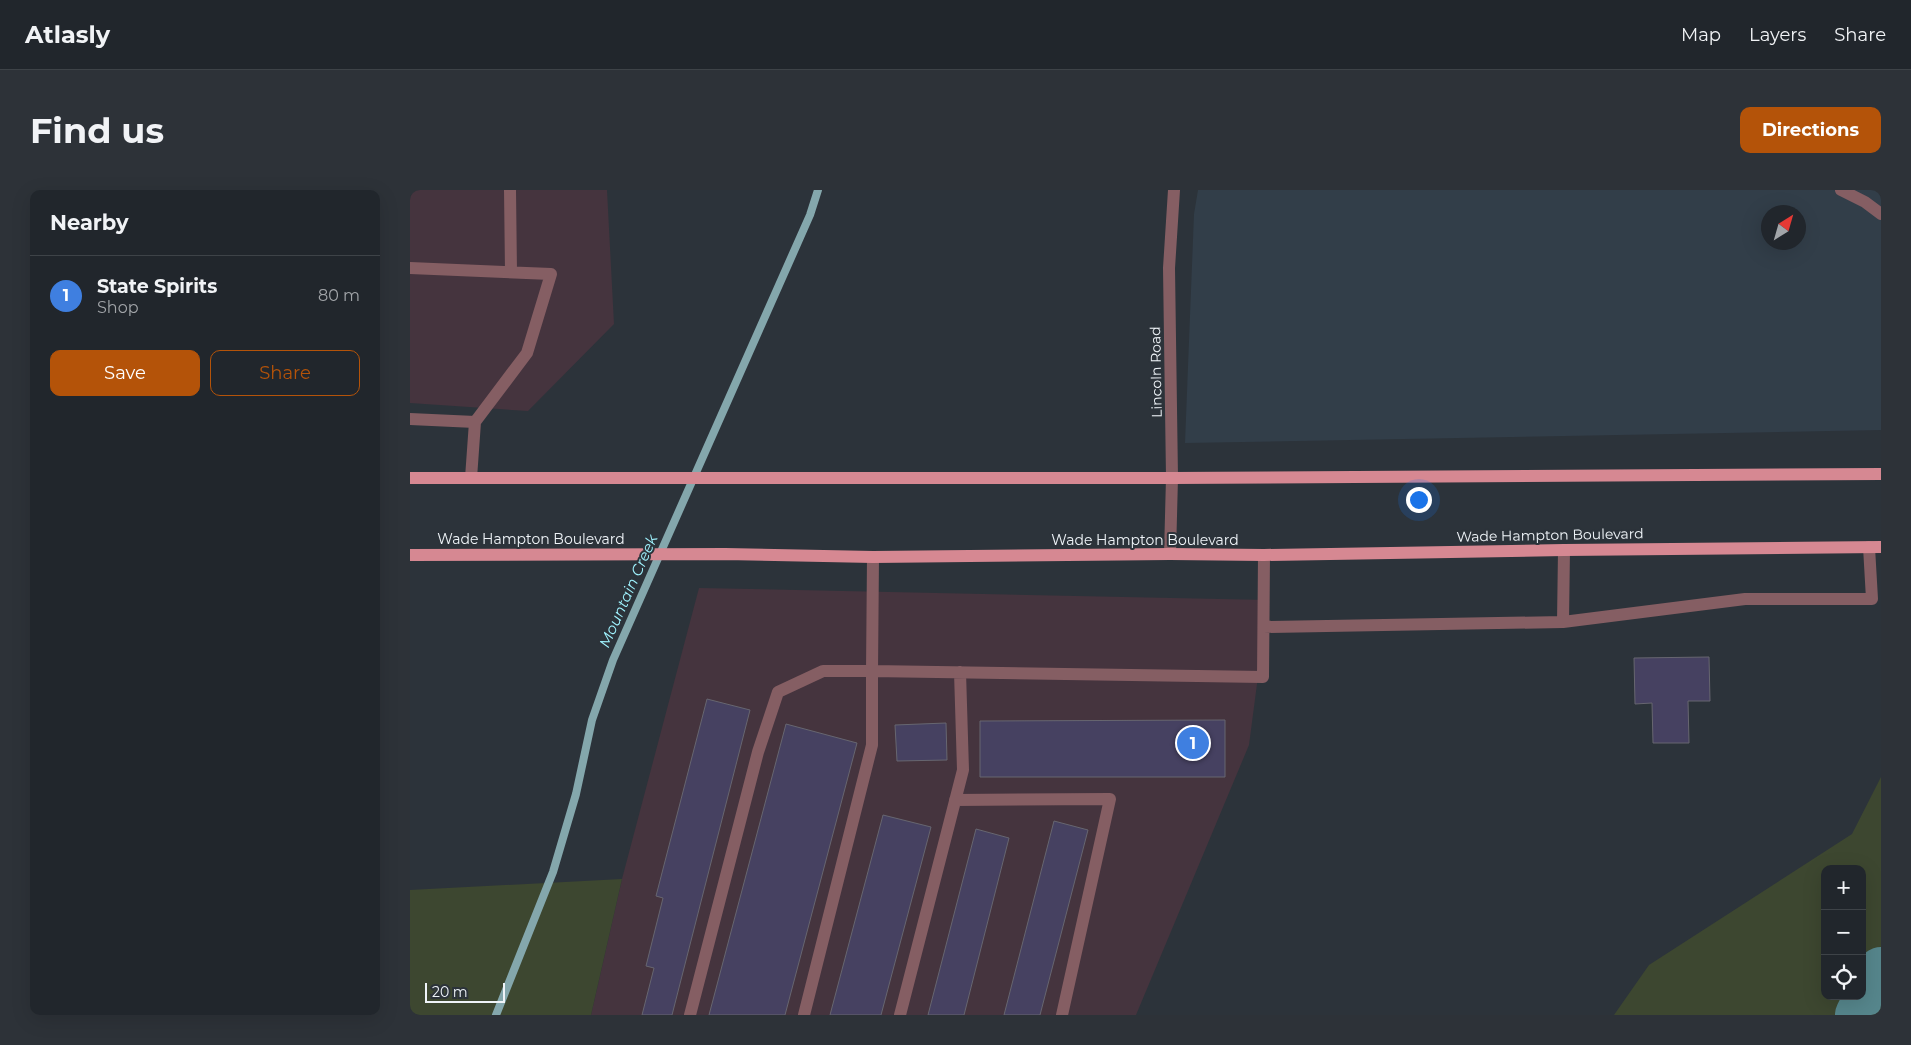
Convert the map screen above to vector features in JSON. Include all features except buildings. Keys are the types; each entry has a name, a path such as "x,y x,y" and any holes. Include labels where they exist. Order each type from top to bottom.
{"main road":[{"path":"410,478 759,476 1172,478 1881,474"},
{"name":"Wade Hampton Boulevard","path":"410,555 725,554 873,557 1264,555 1875,547"}],"street":[{"path":"510,190 511,272"},
{"name":"Lincoln Road","path":"1170,554 1172,478 1169,268 1174,190"},
{"path":"1840,190 1865,202 1881,214"},
{"path":"410,268 551,274 526,353 475,422 471,478"},
{"path":"410,419 475,422"},
{"path":"1264,627 1563,622 1745,599 1872,599 1875,547"},
{"path":"1563,622 1564,550"},
{"path":"690,1015 758,752 778,692 823,671 1263,677 1264,555"},
{"path":"804,1015 872,745 873,557"},
{"path":"900,1015 963,770 960,672"},
{"path":"954,800 1110,799 1062,1015"}],"shaded area":[{"path":"410,190 607,190 614,324 528,411 410,403"},
{"path":"1198,190 1881,190 1881,430 1185,443 1194,214"},
{"path":"699,588 1268,600 1249,745 1136,1015 591,1015 622,879"}],"green space":[{"path":"1881,777 1881,1015 1614,1015 1649,965 1852,834"},
{"path":"622,879 591,1015 410,1015 410,890"}],"waterway":[{"name":"Mountain Creek","path":"496,1015 553,872 576,794 592,720 613,660 810,215 818,190"},
{"path":"1859,1015 1881,971"}],"place":[{"name":"State Spirits","path":"1193,743"}]}
